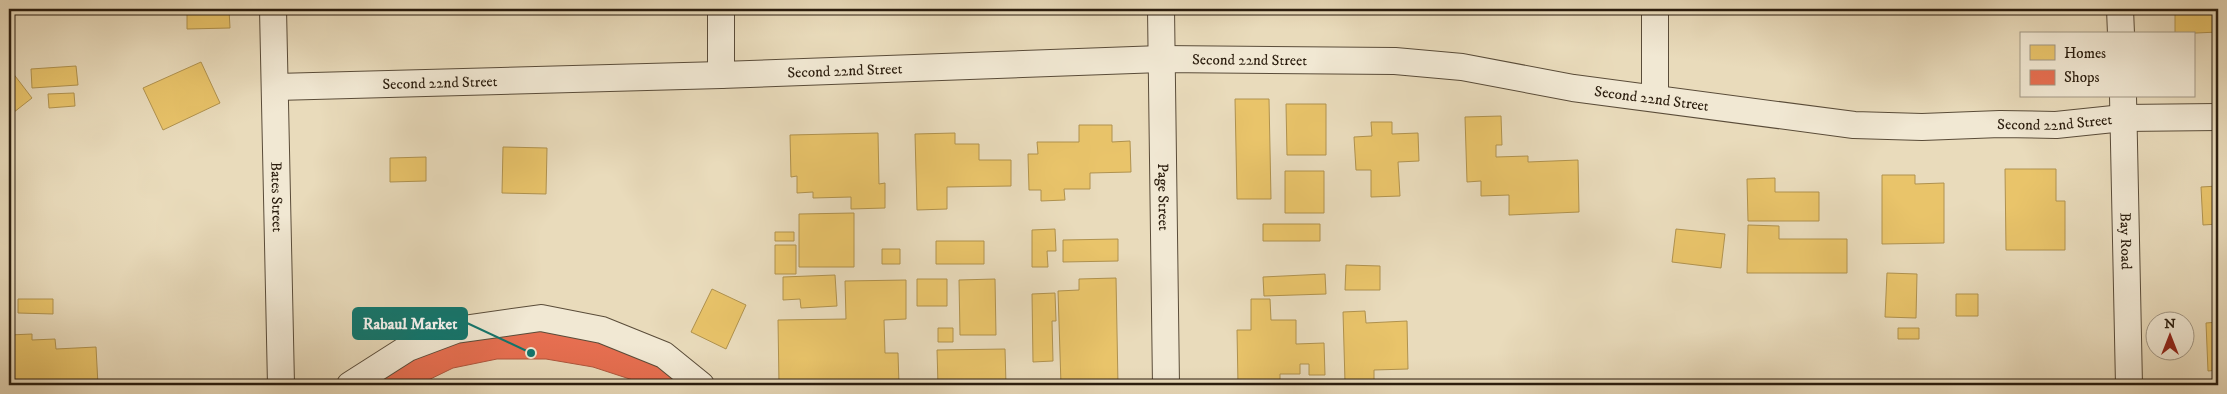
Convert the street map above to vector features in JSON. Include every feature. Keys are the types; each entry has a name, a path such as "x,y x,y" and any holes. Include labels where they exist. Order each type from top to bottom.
{"street":[{"name":"Bates Street","path":"273,9 281,385"},
{"path":"721,9 721,75"},
{"name":"Page Street","path":"1161,9 1166,385"},
{"path":"1655,9 1656,98"},
{"path":"2120,9 2120,32"},
{"name":"Second 22nd Street","path":"276,87 721,75 1161,60 1426,62 1573,88 1854,125 1885,127 2056,124 2123,107 2218,117"},
{"name":"Bay Road","path":"2123,107 2129,385"},
{"path":"350,385 408,348 456,330 541,318 602,330 664,355 700,385"}],"building: Homes":[{"path":"187,9 229,9 230,28 187,29"},
{"path":"1864,9 1885,9 1885,14 1864,13"},
{"path":"2175,9 2218,9 2218,32 2175,32"},
{"path":"201,62 220,103 163,130 143,88"},
{"path":"76,66 78,85 32,88 31,69"},
{"path":"9,68 32,98 9,116"},
{"path":"74,93 75,106 49,108 48,94"},
{"path":"1235,99 1269,99 1271,199 1237,199"},
{"path":"1286,104 1326,104 1326,155 1287,155"},
{"path":"1501,116 1502,145 1496,145 1496,157 1528,156 1528,162 1578,160 1579,212 1509,215 1509,195 1481,196 1481,181 1467,182 1465,117"},
{"path":"1371,122 1392,122 1392,134 1418,133 1419,161 1398,162 1400,196 1371,197 1371,170 1356,170 1354,137 1372,136"},
{"path":"1079,125 1112,125 1112,142 1130,141 1131,172 1090,173 1090,189 1064,189 1065,200 1041,201 1041,190 1029,190 1028,154 1038,154 1037,142 1079,142"},
{"path":"878,133 879,184 885,183 885,208 851,209 851,197 813,198 813,192 797,193 797,176 791,177 790,135"},
{"path":"955,133 955,144 979,144 979,160 1011,160 1011,186 947,187 947,209 917,210 915,134"},
{"path":"503,147 547,148 546,194 502,193"},
{"path":"426,157 426,181 390,182 390,158"},
{"path":"2005,169 2056,169 2056,201 2065,201 2065,250 2006,250"},
{"path":"1285,171 1324,171 1324,213 1285,213"},
{"path":"1882,175 1915,175 1915,184 1944,183 1944,243 1882,244"},
{"path":"1775,178 1775,192 1819,192 1819,221 1748,221 1747,179"},
{"path":"2218,186 2218,224 2203,225 2201,187"},
{"path":"854,213 854,267 799,267 799,214"},
{"path":"1263,224 1320,224 1320,241 1263,241"},
{"path":"1748,225 1779,226 1779,239 1847,239 1847,273 1747,273"},
{"path":"1055,229 1056,251 1047,251 1048,267 1032,267 1032,230"},
{"path":"1676,229 1725,234 1721,268 1672,262"},
{"path":"775,232 794,232 794,241 775,241"},
{"path":"1118,239 1118,261 1063,262 1063,240"},
{"path":"936,241 984,241 984,264 936,264"},
{"path":"775,245 796,245 796,274 775,274"},
{"path":"882,249 900,249 900,264 882,264"},
{"path":"1346,265 1380,266 1380,290 1345,290"},
{"path":"1887,273 1917,274 1916,318 1885,317"},
{"path":"1325,274 1326,294 1264,296 1263,277"},
{"path":"835,275 837,306 801,308 800,299 783,300 783,277"},
{"path":"1116,278 1118,385 1061,385 1058,291 1079,290 1079,279"},
{"path":"917,279 947,279 947,306 917,306"},
{"path":"995,279 996,335 960,335 959,280"},
{"path":"906,280 906,319 884,320 885,353 898,353 899,385 779,385 778,320 846,319 845,281"},
{"path":"712,289 746,305 726,349 691,332"},
{"path":"1055,293 1056,321 1052,321 1053,361 1033,362 1032,294"},
{"path":"1956,294 1978,294 1978,316 1956,316"},
{"path":"18,299 53,299 53,314 18,313"},
{"path":"1251,299 1270,299 1271,320 1296,320 1296,344 1324,343 1325,375 1309,375 1309,364 1300,364 1300,374 1280,374 1280,384 1238,384 1237,330 1251,330"},
{"path":"1365,311 1366,323 1407,321 1408,369 1374,370 1374,381 1345,382 1343,312"},
{"path":"2218,322 2218,370 2208,371 2206,323"},
{"path":"938,328 953,328 953,342 938,342"},
{"path":"1898,328 1919,328 1919,339 1898,339"},
{"path":"32,334 32,340 55,339 56,349 96,347 98,385 9,385 9,335"},
{"path":"1005,349 1006,385 938,385 937,350"}],"building: Shops":[{"path":"550,331 605,341 655,364 687,385 644,385 593,367 546,359 497,359 453,368 418,385 373,385 396,368 443,347 497,332"}],"place":[{"name":"Rabaul Market","path":"531,353"}]}
